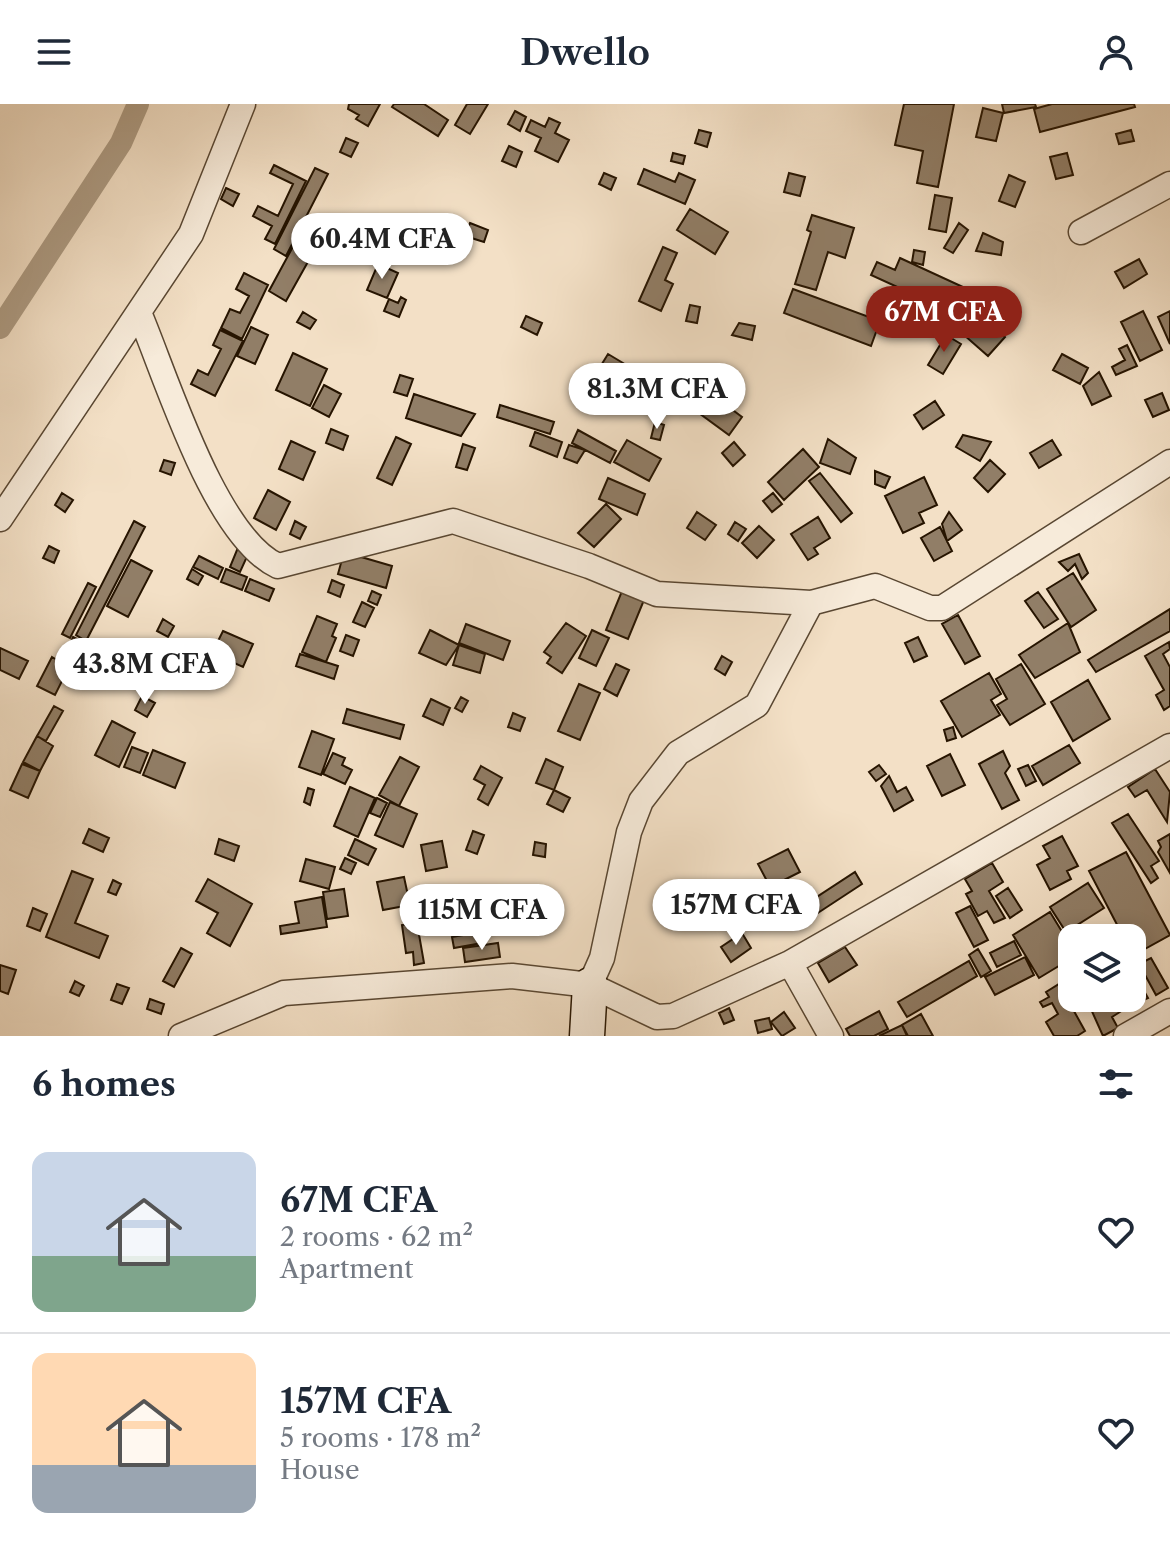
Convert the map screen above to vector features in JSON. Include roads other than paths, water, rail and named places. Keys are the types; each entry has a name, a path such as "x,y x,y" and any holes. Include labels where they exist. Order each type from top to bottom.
{"main road":[{"path":"587,1036 590,985"}],"street":[{"path":"0,519 140,315 191,234 243,104"},
{"path":"1081,232 1170,184"},
{"path":"140,315 213,490 244,541 262,559 278,566 453,521 589,566 657,594 811,603 875,586 930,608 942,608 1170,462"},
{"path":"590,985 602,958 629,832 641,801 678,753 757,705 811,603"},
{"path":"181,1036 284,993 512,976 590,985 657,1017 673,1016 790,963 1170,746"},
{"path":"790,963 831,1036"},
{"path":"1126,1036 1170,1011"}],"waterway":[{"path":"0,328 121,143 138,104"}]}
